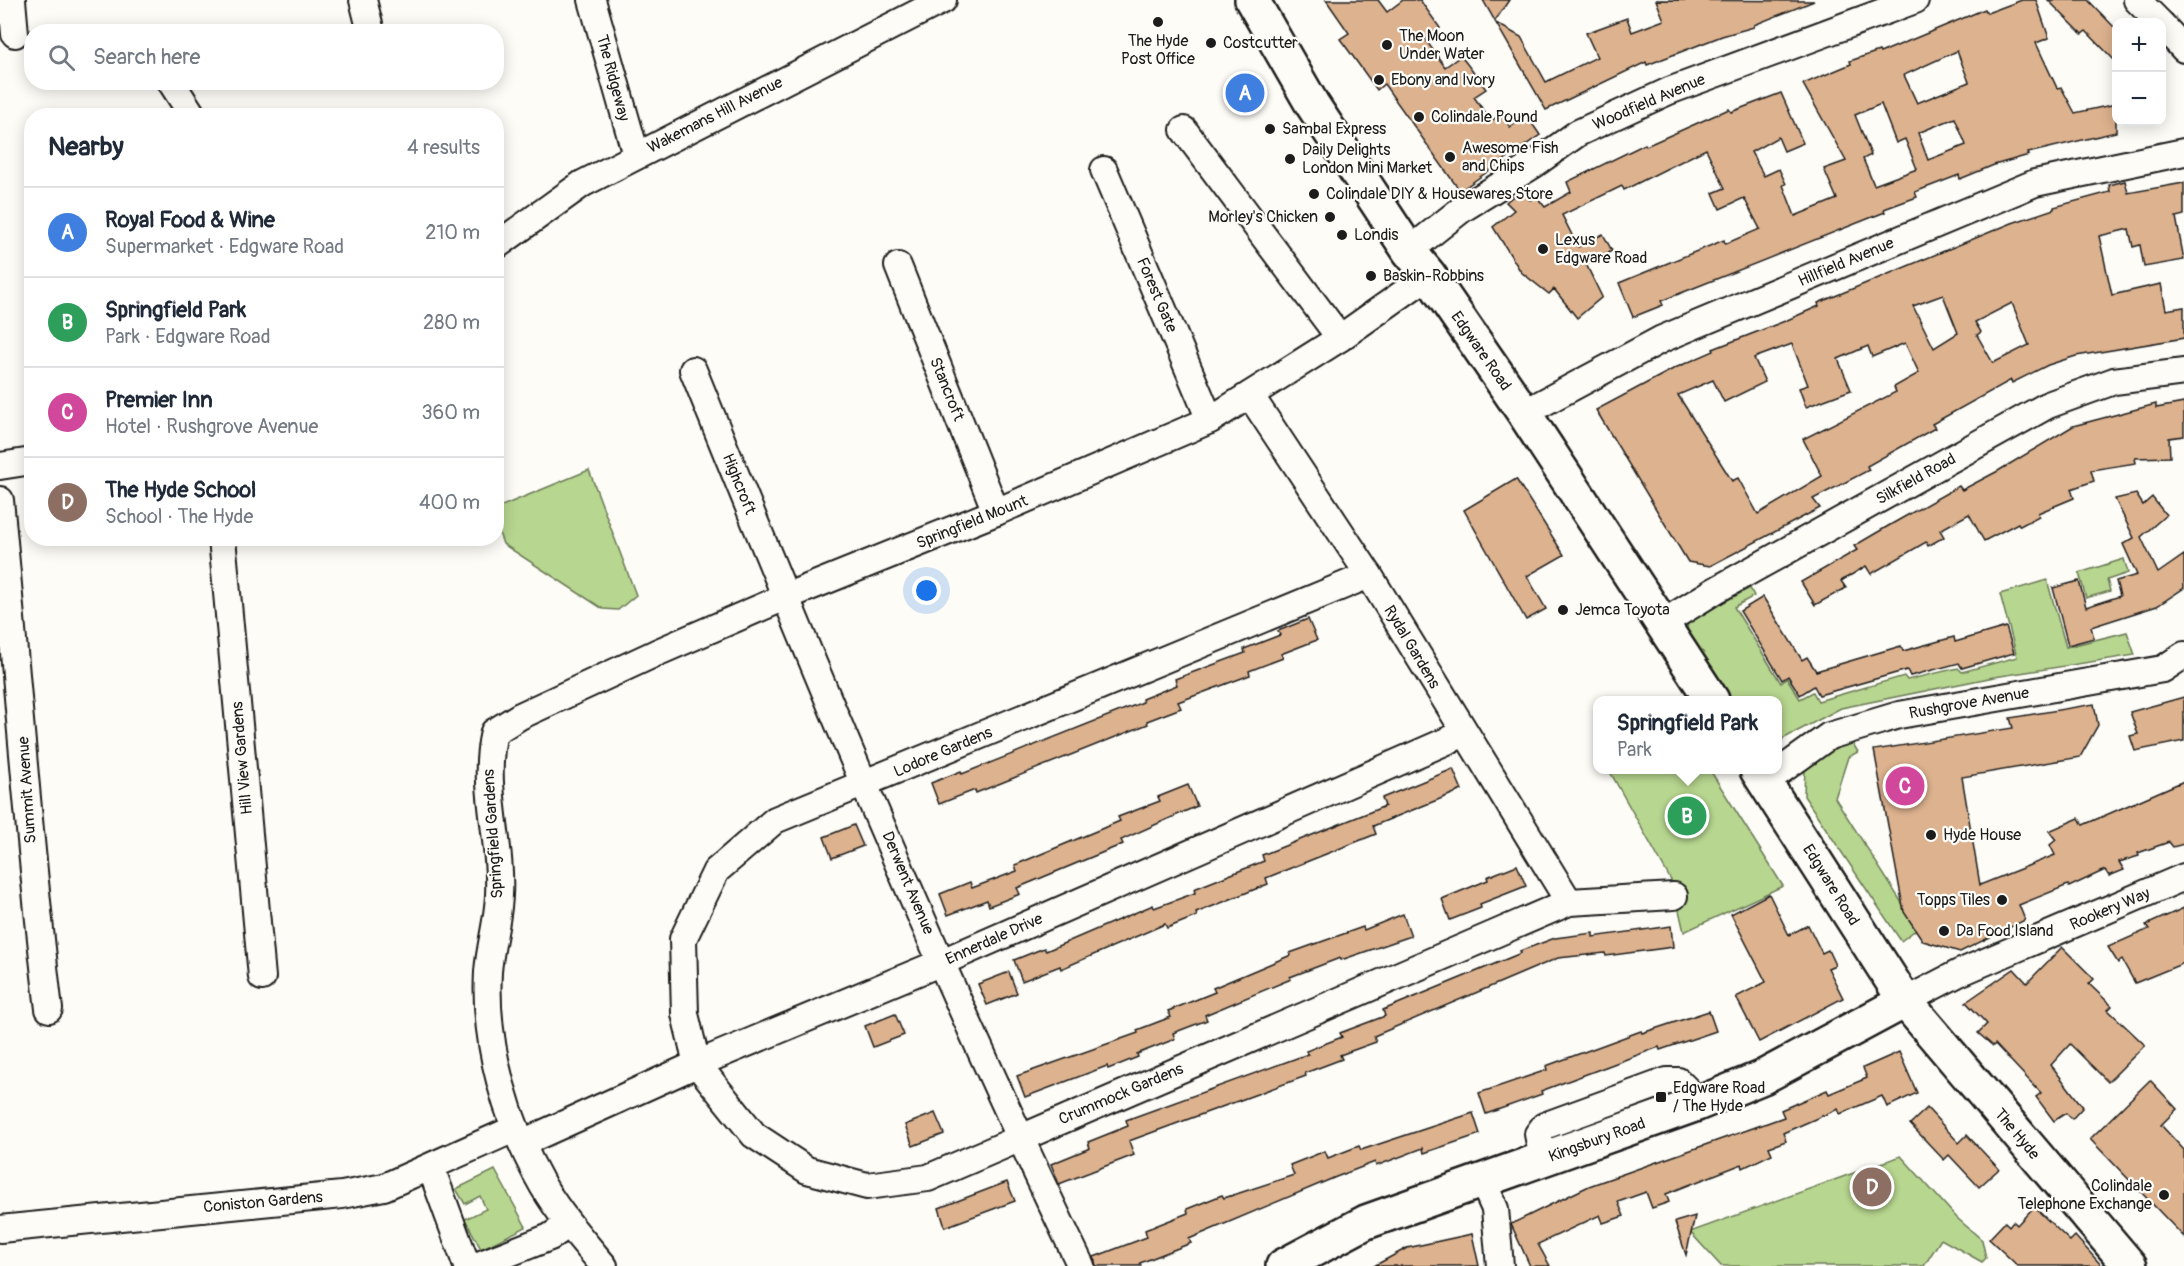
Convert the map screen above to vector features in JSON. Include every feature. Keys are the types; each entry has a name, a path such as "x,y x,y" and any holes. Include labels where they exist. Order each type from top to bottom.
{"main road":[{"name":"Edgware Road","path":"1252,0 1312,104 1524,414 1709,696"},
{"name":"Edgware Road","path":"1761,776 1905,1001"},
{"name":"Kingsbury Road","path":"1283,1266 1366,1222 1697,1104 1763,1077 1905,1001"},
{"name":"The Hyde","path":"1905,1001 2130,1266"}],"street":[{"path":"12,0 15,34"},
{"path":"363,0 369,24"},
{"name":"The Ridgeway","path":"592,0 636,155"},
{"name":"Wakemans Hill Avenue","path":"504,240 582,184 943,0"},
{"name":"Woodfield Avenue","path":"1419,263 1462,209 1533,165 1578,133 1669,91 1915,0"},
{"path":"2138,0 2154,18"},
{"path":"2166,30 2184,49"},
{"path":"176,90 188,108"},
{"path":"1184,130 1340,338"},
{"name":"Hillfield Avenue","path":"1524,414 1662,339 2035,183 2184,152"},
{"name":"Forest Gate","path":"1104,170 1210,420"},
{"name":"Springfield Mount","path":"495,732 529,712 785,597 996,512 1210,420 1340,338 1419,263"},
{"name":"Stancroft","path":"898,266 996,512"},
{"name":"Highcroft","path":"693,370 785,597"},
{"name":"Silkfield Road","path":"1661,624 1716,590 2048,405 2114,381 2184,372"},
{"name":"Rydal Gardens","path":"1250,395 1369,575 1569,902"},
{"path":"0,466 24,462"},
{"name":"Summit Avenue","path":"0,500 22,730 33,881 49,1009"},
{"name":"Hill View Gardens","path":"223,546 262,977"},
{"name":"Lodore Gardens","path":"697,1064 685,1014 683,939 716,871 775,820 1369,575"},
{"name":"Derwent Avenue","path":"785,597 1018,1138 1081,1266"},
{"name":"Rushgrove Avenue","path":"1782,764 1829,736 1899,715 2163,669 2184,655"},
{"name":"Springfield Gardens","path":"495,732 488,757 500,895 488,973 490,1007 500,1080 518,1136 544,1187 569,1224 604,1266"},
{"name":"Ennerdale Drive","path":"518,1136 942,962 1465,733"},
{"name":"Rookery Way","path":"1905,1001 1959,973 2184,877"},
{"name":"Crummock Gardens","path":"697,1064 754,1135 807,1170 867,1186 928,1178 1569,902 1674,896"},
{"name":"Coniston Gardens","path":"0,1229 342,1195 384,1187 518,1136"},
{"path":"431,1168 466,1266"},
{"path":"1482,1180 1496,1209 1500,1266"},
{"path":"476,1266 549,1237 569,1224"}],"green space":[{"path":"589,470 636,595 618,610 603,609 504,545 504,505"},
{"path":"2124,559 2128,573 2107,580 2110,591 2086,598 2079,573"},
{"path":"2047,580 2066,647 2127,632 2135,655 1994,677 1841,708 1782,739 1782,696 1728,696 1687,631 1688,621 1750,588 1754,596 1734,607 1781,683 1787,678 1800,699 1813,692 1818,701 1904,676 1907,680 1958,668 1962,672 2017,657 2000,594"},
{"path":"1852,742 1858,752 1848,757 1835,798 1918,928 1901,941 1804,796 1805,767 1824,754"},
{"path":"1611,774 1713,774 1783,886 1684,932 1673,884"},
{"path":"1901,1156 1957,1218 1982,1240 1986,1258 1982,1262 1941,1239 1924,1266 1721,1266 1690,1232"},
{"path":"495,1170 526,1227 481,1249 465,1219 486,1209 480,1196 465,1204 456,1189"}],"building":[{"path":"1326,0 1378,0 1387,12 1403,0 1420,0 1440,28 1425,39 1445,67 1461,56 1486,89 1474,97 1491,121 1501,114 1510,127 1527,116 1540,135 1460,191 1384,84 1377,90 1340,39 1349,33"},
{"path":"1483,0 1509,0 1495,21"},
{"path":"1656,0 1814,1 1754,25 1754,27 1722,36 1647,65 1646,62 1546,110 1496,23 1521,37 1546,82 1597,57 1586,33 1627,18 1632,32 1664,20"},
{"path":"2022,0 2036,0 2049,38 2036,43 2057,88 2061,87 2075,113 2112,105 2112,126 2116,126 2116,132 2028,153 2029,155 1994,165 1960,179 1959,175 1915,192 1917,197 1884,209 1885,212 1661,301 1663,305 1633,317 1619,283 1724,240 1725,244 1760,229 1744,198 1720,209 1713,193 1725,188 1706,149 1624,190 1622,186 1562,215 1578,247 1603,234 1612,251 1586,264 1602,297 1577,318 1554,289 1549,294 1521,272 1493,227 1514,210 1506,202 1521,190 1530,200 1536,196 1545,207 1571,192 1567,182 1645,144 1646,146 1729,109 1731,112 1781,93 1803,143 1784,151 1778,137 1751,152 1764,176 1779,169 1795,216 1837,199 1824,169 1846,161 1803,84 1851,64 1850,61 1879,51 1880,53 1985,9 1987,13","holes":["1957,51 1969,82 1917,103 1904,75","1881,104 1896,143 1905,139 1917,169 1874,185 1863,159 1871,155 1855,115","1955,118 1966,145 1928,160 1918,133"]},
{"path":"2048,0 2088,0 2112,25 2112,58 2086,31 2082,34"},
{"path":"2125,181 2128,193 2184,183 2184,215 2176,217 2184,260 2144,267 2140,245 2133,247 2129,229 2099,236 2112,295 2161,284 2166,310 2184,307 2184,338 2076,356 2048,365 2012,383 2011,380 1932,424 1935,428 1867,466 1869,470 1813,499 1820,508 1710,566 1688,562 1596,410 1675,368 1714,351 1713,349 1785,321 1819,306 1818,303 2012,223 2054,209 2054,207 2110,192 2109,185","holes":["1943,295 1958,333 1934,348 1913,306","2012,303 2029,345 1993,363 1977,335 1981,332 1975,322","1905,343 1919,373 1894,387 1896,392 1803,439 1822,476 1758,514 1738,478 1732,481 1678,395 1713,380 1724,402 1765,382 1754,358 1792,344 1808,385 1799,388 1806,407 1851,390 1838,359 1868,346 1872,357"]},
{"path":"2184,403 2184,436 2169,438 2170,457 2135,458 2136,463 2091,470 2094,481 2071,489 2074,498 2038,513 2039,516 2020,526 2018,523 1984,541 1969,514 1940,530 1944,537 1928,546 1926,542 1871,574 1866,566 1841,581 1846,588 1815,605 1801,582 1857,550 1854,546 1890,525 1959,486 1962,490 1998,471 2073,426 2156,404 2156,408"},
{"path":"1516,479 1564,555 1527,576 1546,609 1526,620 1464,510"},
{"path":"2136,494 2143,505 2152,497 2166,515 2141,537 2158,573 2184,555 2184,588 2157,606 2091,627 2094,638 2068,645 2053,588 2079,581 2086,607 2120,596 2116,581 2137,575 2123,544 2134,538 2115,499"},
{"path":"1763,597 1802,660 1807,657 1816,671 1901,646 1903,651 1954,637 1955,642 2006,627 2014,653 1962,668 1959,663 1910,676 1907,670 1819,695 1814,686 1800,695 1788,676 1782,680 1740,611"},
{"path":"1308,619 1317,640 1281,654 1283,658 1249,671 1250,675 1178,702 1181,708 1147,721 1148,724 976,793 975,790 939,804 931,783 961,771 962,774 1143,702 1142,699 1177,685 1175,679 1245,653 1244,649 1280,635 1278,631"},
{"path":"2184,697 2184,741 2135,751 2130,736 2138,734 2130,712"},
{"path":"2094,704 2098,725 2080,757 1962,777 1980,885 2055,855 2050,845 2056,840 2049,831 2079,818 2083,825 2184,781 2184,844 2173,847 2169,842 2138,853 2139,856 2119,862 2124,870 2109,876 2105,870 2069,887 2068,885 2019,905 2025,920 1960,952 1923,941 1904,912 1874,750 2013,728 2010,718"},
{"path":"1453,769 1462,790 1373,826 1376,834 1266,878 1268,884 1196,913 1197,916 1167,928 1165,924 1061,969 1060,966 1022,981 1014,960 1044,948 1046,951 1153,905 1154,908 1195,893 1194,889 1264,861 1262,855 1385,806 1382,798"},
{"path":"1188,785 1197,806 1121,840 1123,844 1017,888 1020,894 989,906 987,900 948,915 940,894 970,882 972,888 1017,871 1015,865 1120,821 1118,817 1160,801 1158,797"},
{"path":"854,825 863,846 832,858 824,837"},
{"path":"1517,865 1526,886 1480,904 1481,908 1450,920 1442,899"},
{"path":"1769,894 1789,935 1808,925 1822,953 1828,950 1835,965 1828,968 1843,998 1759,1042 1736,997 1766,982 1731,914"},
{"path":"2184,908 2184,963 2135,983 2122,960 2118,963 2108,947 2149,929 2146,925"},
{"path":"1403,914 1411,936 1341,960 1340,958 1290,977 1291,979 1205,1015 1207,1020 1173,1033 1175,1039 1137,1054 1138,1057 1108,1069 1107,1066 1025,1097 1017,1076 1138,1033 1137,1030 1171,1017 1168,1011 1215,992 1213,988 1291,955 1290,953 1363,927 1364,930"},
{"path":"1671,926 1673,947 1606,956 1605,953 1558,958 1374,1036 1376,1042 1340,1055 1342,1059 1305,1073 1306,1076 1129,1141 1134,1155 1059,1184 1051,1164 1090,1148 1088,1142 1128,1126 1126,1120 1308,1054 1306,1051 1342,1037 1340,1033 1385,1016 1383,1010 1521,953 1520,951 1555,938 1593,933 1593,937"},
{"path":"2062,947 2094,979 2089,984 2112,1006 2108,1010 2145,1045 2108,1082 2070,1044 2051,1065 2083,1107 2072,1119 2066,1113 2054,1121 2036,1097 2041,1093 1995,1044 1993,1046 1978,1033 1987,1024 1966,1002 2014,969 2027,983"},
{"path":"1009,972 1017,993 987,1005 978,984"},
{"path":"1709,1011 1716,1031 1660,1050 1659,1047 1486,1114 1479,1093 1547,1070 1546,1066 1641,1031 1642,1033"},
{"path":"895,1014 904,1035 873,1047 865,1026"},
{"path":"1899,1052 1917,1093 1887,1107 1882,1096 1840,1114 1838,1109 1783,1133 1786,1141 1769,1147 1772,1154 1743,1168 1742,1164 1666,1194 1669,1202 1652,1208 1646,1192 1618,1202 1624,1216 1603,1223 1600,1215 1538,1244 1550,1266 1530,1266 1511,1224 1589,1186 1784,1117 1781,1110 1827,1090 1829,1094 1867,1078 1863,1068"},
{"name":"Colindale Telephone Exchange","path":"2150,1080 2177,1109 2161,1125 2184,1150 2184,1237 2090,1139"},
{"path":"1927,1108 1959,1143 1967,1135 1999,1169 1979,1187 1949,1155 1944,1160 1910,1124"},
{"path":"935,1113 944,1134 913,1146 905,1125"},
{"path":"1473,1113 1480,1134 1424,1153 1423,1148 1376,1166 1375,1162 1336,1177 1189,1239 1191,1243 1140,1263 1141,1266 1096,1266 1094,1257 1147,1237 1145,1230 1188,1213 1187,1209 1222,1195 1224,1198 1294,1175 1290,1165 1325,1151 1328,1158 1359,1146 1361,1150"},
{"path":"1007,1182 1015,1201 945,1227 939,1208"},
{"path":"2034,1207 2070,1241 2075,1236 2102,1266 2018,1266 1989,1239 2005,1222 2009,1226 2013,1221 2017,1225"},
{"path":"1695,1216 1686,1255 1675,1222"},
{"path":"1472,1234 1479,1266 1374,1266 1407,1248"}],"place":[{"name":"The Hyde Post Office","path":"1158,22"},
{"name":"Costcutter","path":"1211,43"},
{"name":"The Moon Under Water","path":"1387,45"},
{"name":"Ebony and Ivory","path":"1379,80"},
{"name":"Royal Food & Wine","path":"1245,93"},
{"name":"Colindale Pound","path":"1419,117"},
{"name":"Sambal Express","path":"1270,129"},
{"name":"Awesome Fish and Chips","path":"1450,157"},
{"name":"Daily Delights London Mini Market","path":"1290,159"},
{"name":"Colindale DIY & Housewares Store","path":"1314,194"},
{"name":"Morley's Chicken","path":"1330,217"},
{"name":"Londis","path":"1342,235"},
{"name":"Lexus Edgware Road","path":"1543,249"},
{"name":"Baskin-Robbins","path":"1371,276"},
{"name":"Jemca Toyota","path":"1563,610"},
{"name":"Premier Inn","path":"1905,786"},
{"name":"Springfield Park","path":"1687,816"},
{"name":"Hyde House","path":"1931,835"},
{"name":"Topps Tiles","path":"2002,900"},
{"name":"Da Food Island","path":"1944,931"},
{"name":"Edgware Road / The Hyde","path":"1661,1097"},
{"name":"The Hyde School","path":"1872,1187"},
{"name":"Colindale Telephone Exchange","path":"2164,1195"}]}
